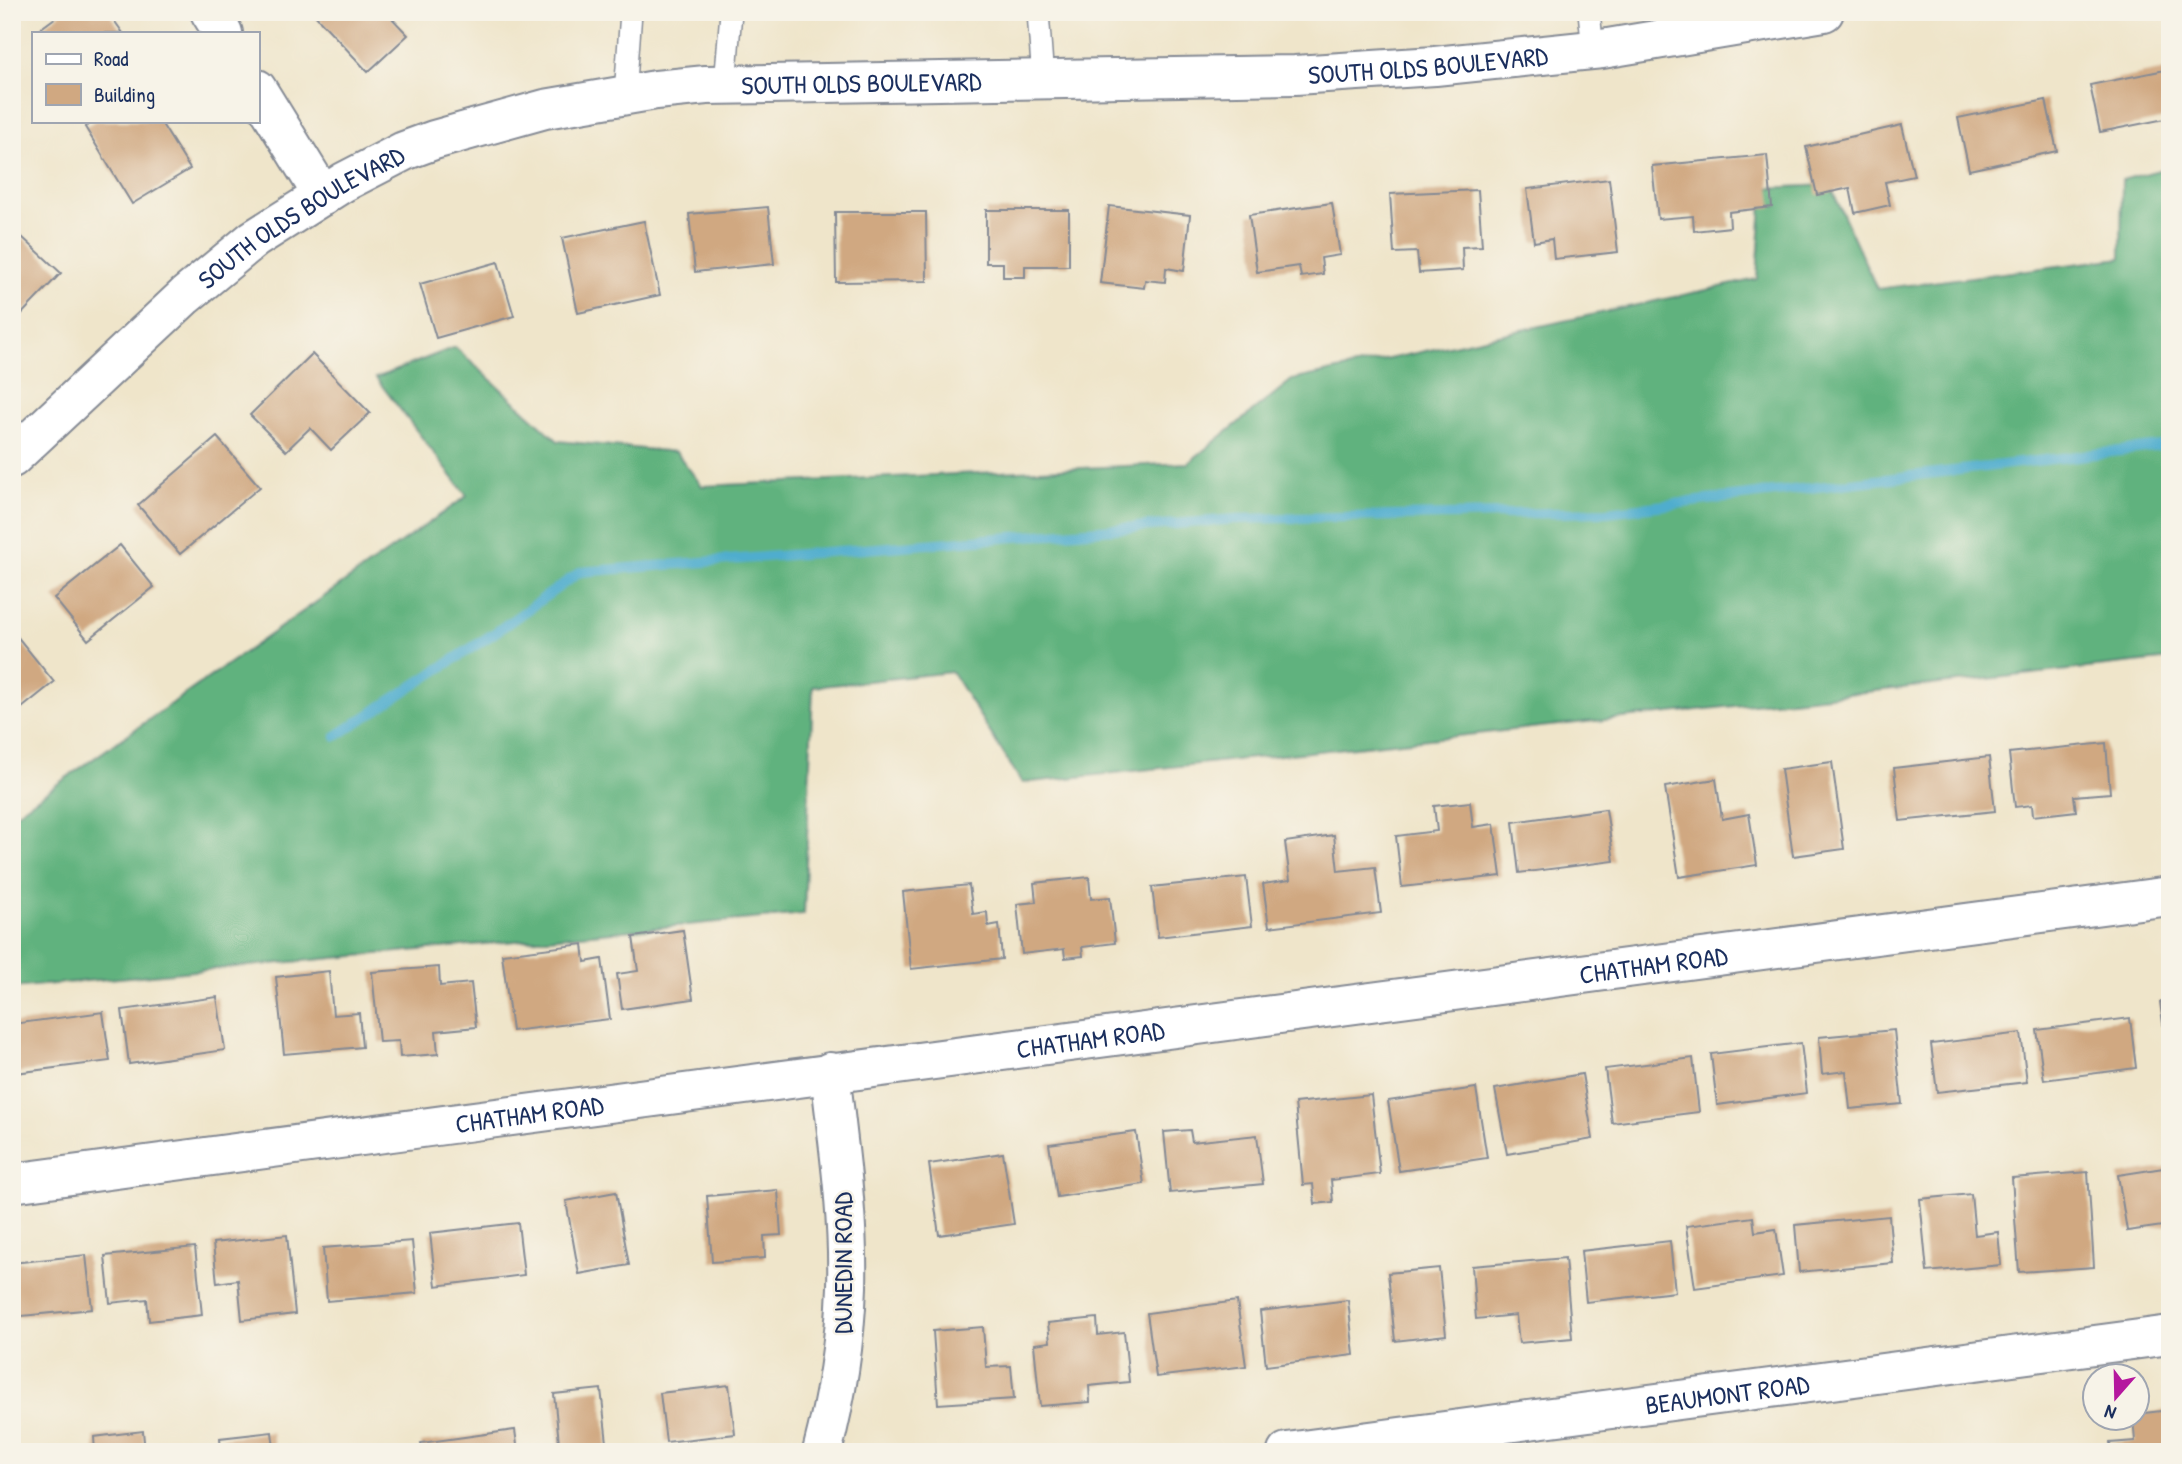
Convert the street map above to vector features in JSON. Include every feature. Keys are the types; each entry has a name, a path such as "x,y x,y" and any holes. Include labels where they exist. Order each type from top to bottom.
{"street":[{"path":"210,12 222,32"},
{"name":"SOUTH OLDS BOULEVARD","path":"12,458 185,296 254,239 323,196 404,151 545,109 656,90 725,85 1295,75 1435,66 1593,50 1824,12"},
{"path":"259,92 323,196"},
{"name":"CHATHAM ROAD","path":"12,1183 830,1072 1072,1043 2170,896"},
{"name":"DUNEDIN ROAD","path":"822,1452 844,1334 847,1285 845,1209 830,1072"},
{"name":"BEAUMONT ROAD","path":"1287,1452 2170,1335"}],"lane":[{"path":"625,95 631,12"},
{"path":"725,85 731,12"},
{"path":"1038,12 1043,80"},
{"path":"1589,12 1593,50"}],"green space":[{"path":"2170,167 2170,659 1022,783 952,672 813,687 804,914 12,988 12,816 467,496 376,378 455,347 558,441 676,452 702,486 1188,463 1292,380 1757,279 1763,188 1830,185 1877,289 2121,258 2122,180"}],"building":[{"path":"63,12 108,12 122,32 42,32 40,29"},
{"path":"312,12 386,12 408,35 368,72"},
{"path":"2170,69 2170,118 2100,132 2090,85"},
{"path":"2046,100 2057,151 1969,170 1958,118"},
{"path":"93,122 161,122 190,169 132,204 85,127"},
{"path":"1902,125 1914,176 1885,182 1890,205 1855,213 1850,188 1817,195 1806,147"},
{"path":"1767,155 1772,207 1729,212 1730,227 1694,231 1693,216 1658,219 1652,166"},
{"path":"1609,179 1618,252 1554,259 1552,239 1534,242 1527,189"},
{"path":"1478,190 1482,246 1462,247 1463,270 1419,273 1417,252 1394,253 1390,194"},
{"path":"1332,203 1340,255 1321,258 1323,274 1301,277 1299,266 1257,272 1249,215"},
{"path":"1109,206 1190,215 1184,271 1166,268 1165,282 1145,280 1144,288 1100,283"},
{"path":"768,207 774,264 695,272 689,214"},
{"path":"986,210 1069,210 1069,266 1025,266 1025,277 1003,277 1003,263 986,263"},
{"path":"835,212 926,212 927,281 836,282"},
{"path":"644,221 660,295 578,313 562,238"},
{"path":"22,237 61,273 12,324 12,247"},
{"path":"498,262 514,316 436,338 420,284"},
{"path":"312,354 370,413 331,450 310,428 286,451 250,415"},
{"path":"217,437 260,487 180,554 138,505"},
{"path":"120,545 154,587 88,640 54,598"},
{"path":"16,635 54,682 12,716 12,637"},
{"path":"2106,743 2110,793 2074,796 2076,811 2033,816 2032,805 2015,807 2009,753"},
{"path":"1989,757 1995,811 1900,821 1894,768"},
{"path":"1832,762 1844,849 1793,856 1781,769"},
{"path":"1716,779 1722,819 1749,814 1757,865 1679,877 1665,787"},
{"path":"1470,802 1473,827 1494,824 1501,876 1402,887 1396,836 1437,831 1434,806"},
{"path":"1606,809 1614,861 1519,873 1513,822"},
{"path":"1334,835 1338,871 1375,867 1381,913 1269,927 1263,884 1290,880 1285,842"},
{"path":"1089,877 1091,899 1110,897 1115,943 1082,947 1083,956 1065,958 1064,949 1022,954 1017,904 1036,902 1034,883"},
{"path":"1246,877 1252,926 1158,937 1152,887"},
{"path":"969,885 973,914 987,912 988,926 999,924 1002,959 911,969 903,892"},
{"path":"683,930 693,999 622,1009 617,974 638,971 633,937"},
{"path":"583,944 585,962 602,959 610,1019 512,1031 502,954"},
{"path":"439,967 440,986 471,983 476,1027 436,1031 438,1054 400,1057 399,1041 379,1042 372,972"},
{"path":"329,971 333,1015 359,1013 362,1047 284,1054 276,977"},
{"path":"217,997 225,1050 129,1064 122,1010"},
{"path":"2170,1001 2170,1059 2168,1060 2160,1002"},
{"path":"103,1012 110,1061 15,1073 12,1024"},
{"path":"2130,1018 2136,1068 2044,1080 2037,1030"},
{"path":"1894,1030 1902,1104 1850,1109 1846,1071 1822,1074 1819,1037"},
{"path":"2021,1033 2027,1082 1937,1092 1931,1044"},
{"path":"1801,1043 1807,1093 1717,1105 1711,1054"},
{"path":"1693,1058 1699,1112 1612,1123 1605,1069"},
{"path":"1582,1074 1593,1139 1507,1154 1495,1089"},
{"path":"1476,1088 1487,1158 1399,1171 1388,1101"},
{"path":"1371,1095 1380,1174 1331,1180 1333,1202 1315,1204 1313,1184 1303,1185 1295,1103"},
{"path":"1190,1130 1192,1142 1257,1135 1263,1184 1170,1193 1164,1132"},
{"path":"1136,1132 1144,1184 1057,1197 1049,1144"},
{"path":"1003,1153 1014,1224 939,1235 929,1164"},
{"path":"2170,1167 2170,1225 2127,1231 2118,1175"},
{"path":"2088,1172 2094,1267 2019,1272 2012,1178"},
{"path":"778,1190 781,1235 764,1236 765,1258 712,1262 707,1196"},
{"path":"616,1192 629,1265 579,1274 566,1201"},
{"path":"1971,1194 1975,1235 1998,1232 2001,1265 1927,1272 1920,1199"},
{"path":"1889,1216 1893,1263 1799,1272 1795,1225"},
{"path":"1753,1217 1755,1232 1776,1229 1783,1276 1695,1288 1686,1226"},
{"path":"518,1223 524,1275 436,1286 430,1233"},
{"path":"287,1235 295,1314 242,1320 238,1280 217,1283 213,1243"},
{"path":"412,1241 417,1293 327,1301 323,1248"},
{"path":"1670,1241 1675,1292 1586,1302 1581,1251"},
{"path":"195,1247 202,1315 149,1321 147,1299 110,1303 105,1256"},
{"path":"86,1255 92,1309 12,1317 12,1263"},
{"path":"1565,1258 1572,1338 1519,1343 1516,1315 1476,1319 1472,1266"},
{"path":"1439,1268 1446,1335 1395,1341 1388,1273"},
{"path":"1348,1300 1354,1355 1266,1366 1260,1311"},
{"path":"1237,1301 1246,1366 1156,1377 1147,1313"},
{"path":"1097,1318 1098,1335 1124,1332 1129,1382 1089,1386 1090,1402 1040,1406 1034,1344 1050,1342 1048,1323"},
{"path":"983,1327 986,1367 1011,1366 1014,1399 938,1404 933,1331"},
{"path":"729,1385 735,1434 666,1442 660,1393"},
{"path":"601,1389 608,1452 560,1452 554,1394"},
{"path":"2170,1410 2170,1452 2111,1452 2110,1443 2135,1441 2134,1432 2150,1432 2150,1412"},
{"path":"515,1430 518,1452 423,1452 421,1443"},
{"path":"143,1431 145,1452 95,1452 94,1437"},
{"path":"272,1432 274,1448 296,1446 297,1452 221,1452 220,1438"}],"waterway":[{"path":"336,736 493,634 580,572 1237,519 1607,512 2170,445"}]}
